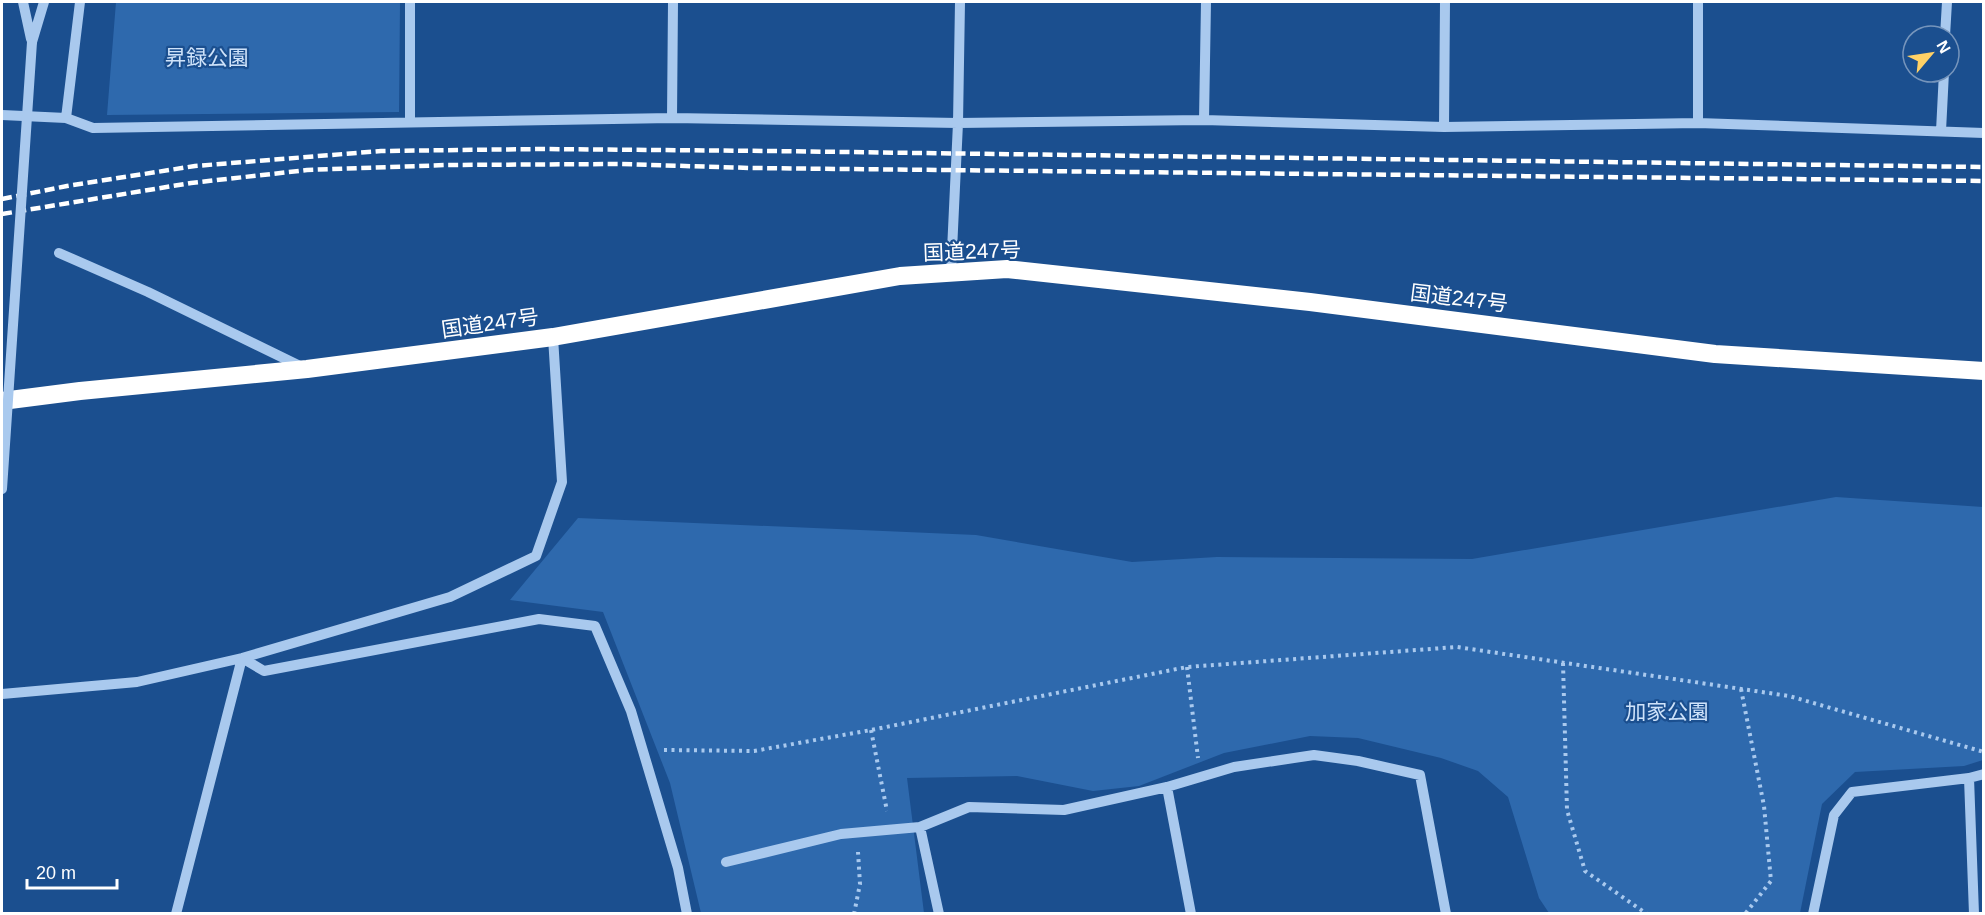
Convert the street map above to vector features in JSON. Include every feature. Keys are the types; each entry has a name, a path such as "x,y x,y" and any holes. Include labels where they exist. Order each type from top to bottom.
{"highway":[{"name":"国道247号","path":"2,401 80,391 308,369 553,337 900,276 1007,269 1310,302 1715,354 1983,371"}],"street":[{"path":"23,2 32,42"},
{"path":"2,489 32,42 44,2"},
{"path":"66,118 80,2"},
{"path":"410,2 410,121"},
{"path":"672,118 673,2"},
{"path":"951,272 958,123 960,2"},
{"path":"1204,120 1206,2"},
{"path":"1444,127 1445,2"},
{"path":"1698,2 1698,123"},
{"path":"1946,24 1947,2"},
{"path":"1941,131 1943,84"},
{"path":"2,115 66,118 93,128 672,118 958,123 1204,120 1444,127 1698,123 1983,134"},
{"path":"59,253 148,292 308,369"},
{"path":"2,694 137,682 242,658 450,597 536,556 562,482 553,337"},
{"path":"242,658 264,671 539,619 595,626 631,711 678,868 687,914"},
{"path":"176,914 242,658"},
{"path":"726,862 841,834 920,827 969,807 1064,810 1167,788 1233,767 1314,755 1358,761 1420,775 1446,914"},
{"path":"1813,914 1834,815 1852,792 1969,778 1983,774"},
{"path":"1969,778 1974,914"},
{"path":"1167,788 1191,914"},
{"path":"920,827 939,914"}],"path":[{"path":"642,750 754,752 1188,667 1457,647 1789,696 1983,752"},
{"path":"1563,663 1566,810 1585,871 1647,914"},
{"path":"1188,667 1201,777"},
{"path":"1741,689 1764,806 1771,881 1745,914"},
{"path":"872,730 890,830"},
{"path":"854,914 860,884 857,832"}],"green space":[{"name":"昇録公園","path":"116,2 400,2 399,112 107,115"},
{"name":"加家公園","path":"1836,497 1983,507 1983,760 1964,766 1855,772 1822,804 1800,913 1549,913 1539,898 1508,797 1478,771 1441,758 1358,738 1310,736 1224,753 1139,786 1093,791 1017,776 907,778 924,913 701,913 670,783 603,612 510,600 578,518 976,535 1132,562 1217,557 1472,559"}],"railway":[{"path":"2,199 67,186 195,166 381,151 541,149 769,151 1984,167"},
{"path":"2,214 191,183 307,170 447,165 620,164 751,168 1984,181"}]}
